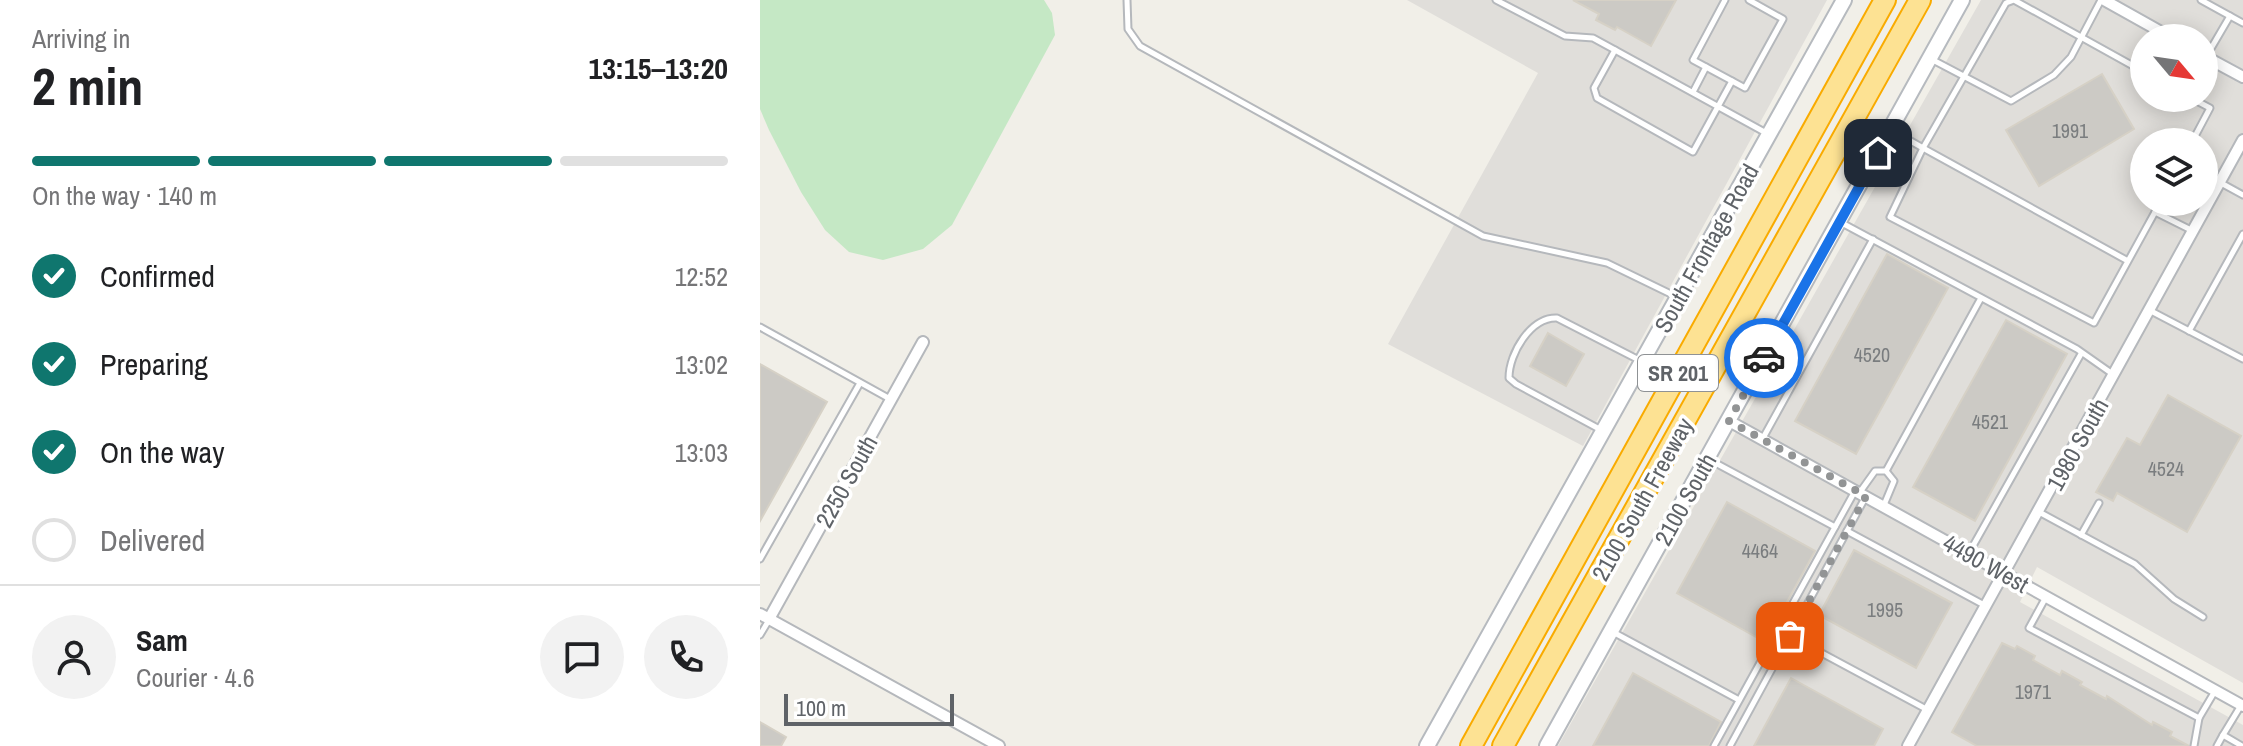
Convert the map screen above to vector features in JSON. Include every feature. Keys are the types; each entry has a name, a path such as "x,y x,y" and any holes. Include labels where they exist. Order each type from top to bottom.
{"highway":[{"name":"2100 South Freeway","path":"1471,746 1885,0"},
{"name":"2100 South Freeway","path":"1503,746 1920,0"}],"street":[{"name":"South Frontage Road","path":"1427,746 1844,0"},
{"name":"2100 South","path":"1547,746 1962,0"},
{"path":"2102,0 2146,24"},
{"path":"2218,63 2243,77"},
{"name":"1980 South","path":"1908,746 2243,140"},
{"name":"2250 South","path":"765,616 923,342"},
{"name":"4490 West","path":"1729,421 2242,706"},
{"path":"765,616 999,746"}],"lane":[{"path":"1127,0 1128,29 1140,46 1451,220 1508,244 1623,268 1678,298"},
{"path":"1496,0 1565,36 1593,38 1769,134"},
{"path":"1725,0 1693,60 1745,88 1783,19 1749,0"},
{"path":"2130,64 2014,0 2006,3 1962,76 1890,217 2094,323 2153,216"},
{"path":"1930,58 2011,101 2054,75 2081,38 2102,0"},
{"path":"2201,0 2243,23"},
{"path":"2218,35 2230,16"},
{"path":"1615,50 1594,88 1597,98 1693,152 1732,81"},
{"path":"1693,92 1706,67"},
{"path":"1891,130 2128,261"},
{"path":"2220,182 2243,195"},
{"path":"2163,216 2194,231"},
{"path":"1840,221 2115,375"},
{"path":"2189,331 2243,234"},
{"path":"1762,439 1873,239"},
{"path":"1886,471 1981,298"},
{"path":"2151,311 2243,359"},
{"path":"1604,431 1509,378 1509,368 1533,324 1544,318 1557,318 1643,362"},
{"path":"760,327 891,400"},
{"path":"1969,553 2081,354"},
{"path":"760,559 860,383"},
{"path":"1708,458 1835,527"},
{"path":"1730,746 1847,531 1870,475 1880,469 1894,481 1884,506"},
{"path":"1714,746 1835,527 1861,493"},
{"path":"2081,535 2099,503"},
{"path":"2039,512 2135,564 2174,599 2203,617"},
{"path":"1847,531 1986,606"},
{"path":"2047,596 2029,628 2199,718"},
{"path":"760,635 765,616"},
{"path":"1610,631 1739,700"},
{"path":"1790,636 1928,710"},
{"path":"2194,746 2199,718 2215,690"},
{"path":"2217,746 2242,706"},
{"path":"2223,735 2242,746"}],"shaded area":[{"path":"1407,0 1827,0 1583,446 1388,344 1538,73"},
{"path":"1981,0 2243,0 2243,683 2037,567 2020,602 2243,725 2243,746 1558,746"}],"green space":[{"path":"760,0 1044,0 1052,13 1055,35 952,225 923,249 883,260 849,252 825,230 801,192 760,109"}],"building":[{"path":"1573,0 1676,0 1651,46 1617,27 1615,30 1596,20 1599,14"},
{"path":"2102,74 2133,128 2039,186 2006,130"},
{"path":"1887,254 1948,288 1856,454 1795,421"},
{"path":"2006,320 2067,354 1975,521 1913,487"},
{"path":"1548,333 1584,354 1566,386 1530,366"},
{"path":"760,364 827,402 760,521"},
{"path":"2168,395 2241,436 2187,532 2117,493 2113,501 2096,492 2127,438 2140,445"},
{"path":"1727,502 1815,551 1765,642 1677,593"},
{"path":"1854,550 1952,603 1916,668 1819,615"},
{"path":"2002,643 2015,649 2017,646 2035,656 2033,660 2060,675 2062,671 2082,682 2080,685 2106,699 2107,696 2152,725 2153,722 2172,732 2170,736 2189,746 1977,746 1952,732"},
{"path":"1633,673 1721,722 1709,746 1593,746"},
{"path":"1791,678 1883,729 1874,746 1754,746"},
{"path":"760,722 786,737 781,746 760,746"}],"way so far":[{"path":"1764,358 1729,421 1866,496 1790,636"}],"route":[{"path":"1764,358 1878,153"}]}
